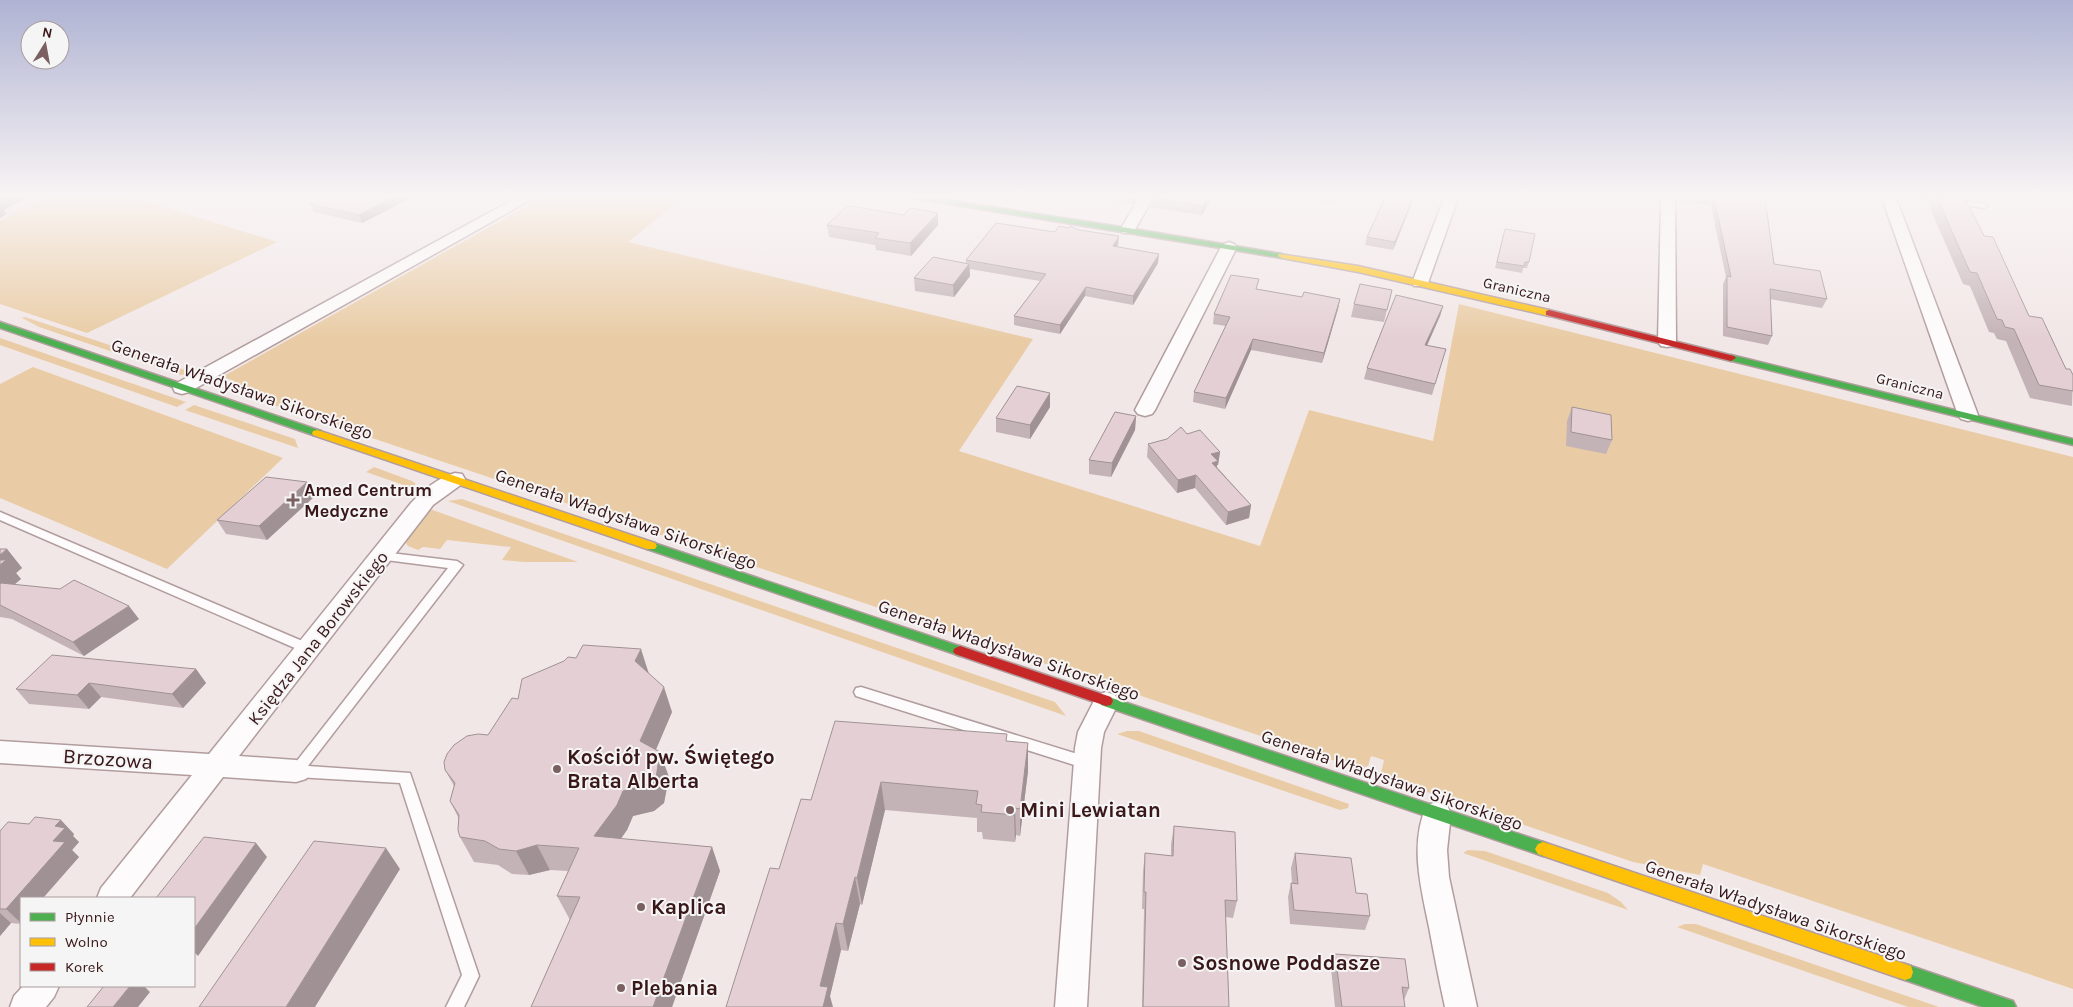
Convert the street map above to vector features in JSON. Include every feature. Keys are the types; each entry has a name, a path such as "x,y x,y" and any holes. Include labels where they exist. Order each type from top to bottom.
{"street":[{"path":"182,388 442,245"},
{"name":"Graniczna","path":"1217,245 1358,269 1420,283 2073,442"},
{"path":"1420,283 1434,245"},
{"path":"1667,342 1668,245"},
{"path":"1906,245 1968,416"},
{"path":"1145,410 1229,247"},
{"name":"Generała Władysława Sikorskiego","path":"0,325 2007,1007"},
{"name":"Księdza Jana Borowskiego","path":"113,897 419,508 426,500 455,479"},
{"path":"1071,1007 1087,763 1091,732 1106,702"},
{"name":"Brzozowa","path":"0,752 217,767 296,770"},
{"path":"1437,814 1432,850 1434,876 1461,1007"},
{"path":"26,1007 42,987"}],"lane":[{"path":"0,516 309,649"},
{"path":"296,770 457,565 382,556"},
{"path":"861,692 1087,763"},
{"path":"296,770 405,777 471,976 456,1007"}],"shaded area":[{"path":"0,245 271,245 87,333 0,304"},
{"path":"457,245 640,245 1033,339 959,451 1260,546 1309,410 1433,441 1459,304 2073,457 2073,989 1703,864 1700,875 1633,862 1386,778 1381,774 1384,760 1371,756 1368,766 1359,769 223,388 235,381 222,377"},
{"path":"25,317 194,373 181,375 39,327 22,318"},
{"path":"0,338 186,402 177,407 0,345"},
{"path":"33,367 283,458 167,569 0,498 0,384"},
{"path":"194,405 295,439 298,448 185,410"},
{"path":"374,467 412,481 415,483 415,489 366,472"},
{"path":"462,499 1055,702 1066,716 448,501"},
{"path":"430,509 578,562 502,560 511,547 447,540 440,549 423,547 418,550 408,546 406,540"},
{"path":"1127,731 1139,731 1349,804 1348,808 1340,810 1117,734"},
{"path":"1468,850 1485,851 1608,893 1621,902 1628,910 1463,853"},
{"path":"1685,924 1696,924 1939,1007 1908,1007 1677,927"}],"building":[{"path":"978,245 1114,245 1159,254 1133,296 1086,287 1060,325 1014,316 1046,274 966,260"},
{"path":"1501,245 1533,245 1529,262 1525,262 1524,266 1497,262"},
{"path":"1724,245 1771,245 1774,264 1820,271 1827,299 1770,289 1772,336 1727,327 1727,276 1731,277"},
{"path":"1958,245 1997,245 2029,316 2042,318 2066,369 2070,369 2073,375 2073,391 2039,385 2014,329 2005,327 2002,320 1997,319 1977,273 1970,272"},
{"path":"933,257 969,264 953,285 914,278"},
{"path":"1231,275 1259,279 1256,289 1302,297 1304,292 1340,299 1324,353 1253,339 1226,398 1194,392 1230,317 1214,314"},
{"path":"1360,284 1392,290 1387,310 1354,304"},
{"path":"1396,295 1443,306 1425,345 1446,349 1435,384 1367,368"},
{"path":"1017,386 1050,393 1030,425 996,418"},
{"path":"1572,407 1611,415 1612,440 1571,432"},
{"path":"1115,412 1136,416 1112,463 1089,460"},
{"path":"1181,427 1187,434 1200,430 1220,452 1211,454 1218,461 1212,463 1251,505 1228,512 1196,475 1178,480 1148,444 1167,439"},
{"path":"266,477 307,482 259,526 217,520"},
{"path":"0,549 7,549 0,555"},
{"path":"74,580 129,606 73,642 0,605 1,583 60,589"},
{"path":"583,645 641,649 635,661 664,687 640,741 660,752 656,778 644,786 623,791 617,805 594,836 712,847 653,1007 531,1007 580,897 557,896 579,848 537,845 516,851 499,849 485,841 460,837 458,830 459,815 450,801 455,783 445,770 444,762 454,745 467,736 488,735 512,698 518,699 522,679 564,661 568,657 576,658"},
{"path":"52,655 196,669 172,694 89,683 77,695 16,689"},
{"path":"835,721 1007,734 1006,741 1028,743 1020,809 1015,808 1014,815 981,812 982,805 976,804 978,791 881,782 857,878 855,877 843,924 836,923 820,986 828,987 823,1007 726,1007 770,868 779,869 801,799 811,800"},
{"path":"35,817 61,820 55,826 65,828 53,841 65,842 6,909 0,909 0,831 8,822 29,824"},
{"path":"1174,826 1235,832 1237,901 1225,900 1229,1007 1143,1007 1146,892 1144,892 1145,853 1173,856"},
{"path":"204,837 256,843 195,928 195,897 157,897"},
{"path":"314,841 386,848 286,1007 199,1007"},
{"path":"1295,853 1351,858 1356,893 1367,894 1370,916 1294,910 1291,883 1298,884"},
{"path":"1335,954 1405,959 1409,988 1402,987 1405,1007 1342,1007"},
{"path":"103,987 129,987 113,1007 87,1007"}],"traffic: fast":[{"path":"1217,245 1282,256"},
{"path":"0,325 317,433"},
{"path":"1731,358 2073,442"},
{"path":"651,546 960,651"},
{"path":"1106,701 1543,849"},
{"path":"1905,972 2007,1007"}],"traffic: slow":[{"path":"1282,256 1358,269 1549,313"},
{"path":"317,433 651,546"},
{"path":"1543,849 1905,972"}],"traffic: jam":[{"path":"1549,313 1731,358"},
{"path":"960,651 1106,701"}],"place":[{"name":"Amed Centrum Medyczne","path":"293,500"},
{"name":"Kościół pw. Świętego Brata Alberta","path":"557,769"},
{"name":"Mini Lewiatan","path":"1010,810"},
{"name":"Kaplica","path":"641,907"},
{"name":"Sosnowe Poddasze","path":"1182,963"},
{"name":"Plebania","path":"621,988"}]}
